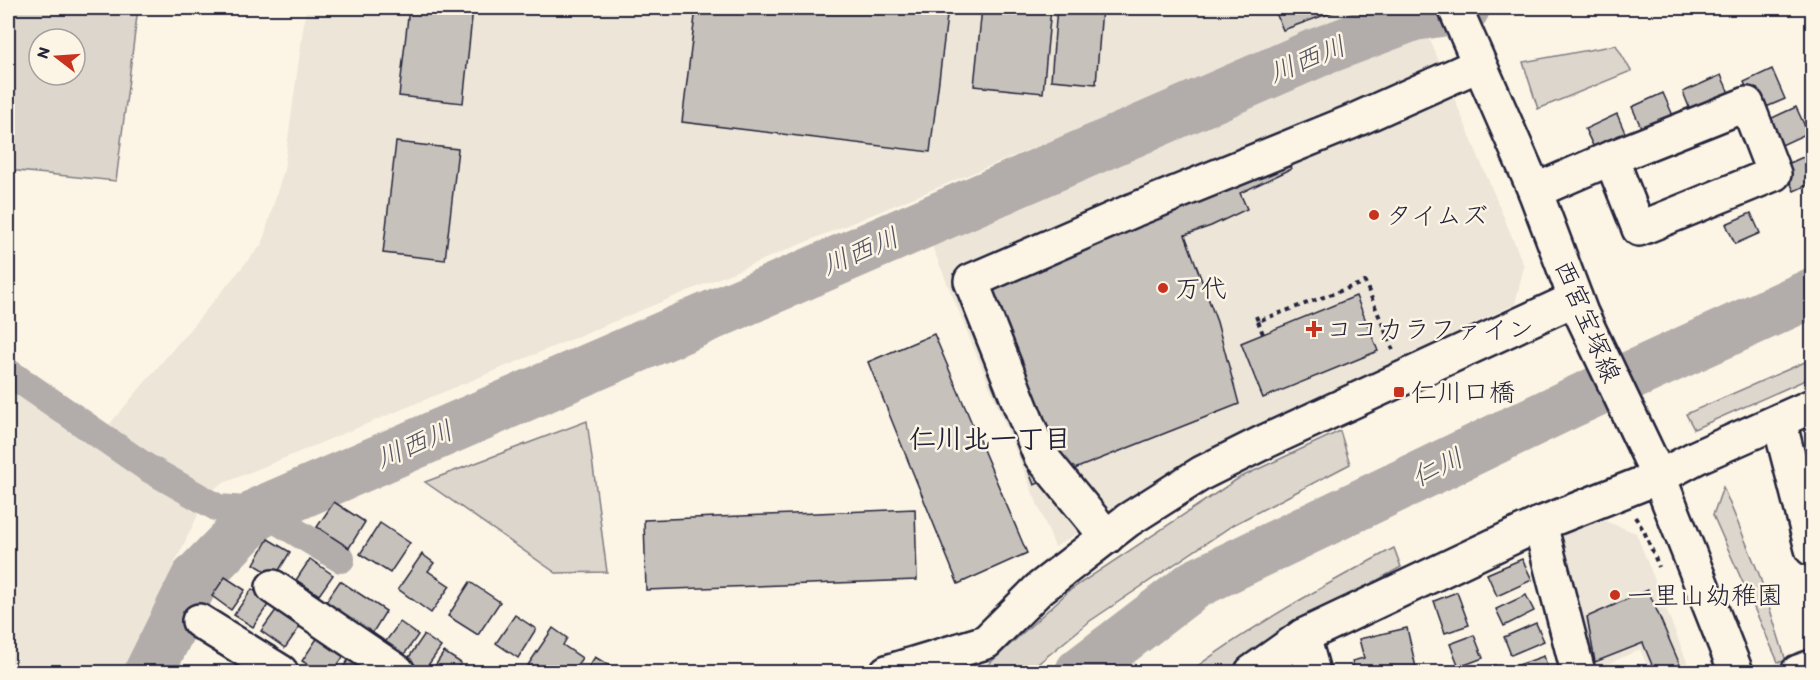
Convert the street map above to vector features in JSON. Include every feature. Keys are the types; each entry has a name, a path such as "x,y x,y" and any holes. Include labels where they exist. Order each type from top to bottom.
{"street":[{"name":"西宮宝塚線","path":"1460,20 1535,191 1578,306 1657,471 1736,672"},
{"path":"1107,537 1040,455 971,281 1134,210 1352,122 1478,65"},
{"path":"1535,191 1611,158 1747,104 1774,174 1638,229 1611,158"},
{"path":"957,672 1039,590 1128,520 1202,473 1405,378 1578,306"},
{"path":"1252,672 1303,636 1540,524 1622,491 1657,471 1697,457 1812,406"},
{"path":"1779,420 1812,549"},
{"path":"1540,524 1578,672"},
{"path":"273,587 398,672"},
{"path":"199,621 281,672"},
{"path":"1303,636 1313,672"},
{"path":"886,672 986,642"},
{"path":"1798,672 1812,667"}],"path":[{"path":"1258,321 1365,282 1405,378"},
{"path":"1256,316 1263,333"},
{"path":"1622,491 1628,506 1644,531 1662,574"}],"shaded area":[{"path":"8,8 138,8 116,181 8,170"},
{"path":"306,8 1371,8 219,485 207,496 122,672 8,672 8,387 92,445 262,244 284,169"},
{"path":"1425,28 1524,266 1515,304 1203,454 1055,547 932,246"},
{"path":"1616,45 1631,71 1538,109 1523,62"},
{"path":"1812,359 1812,377 1694,429 1686,414"},
{"path":"587,421 607,572 556,573 425,482"},
{"path":"1340,431 1350,464 1233,525 1090,621 1028,672 980,672 1070,590 1239,478"},
{"path":"1723,487 1759,574 1786,661 1778,662 1713,515"},
{"name":"一里山幼稚園","path":"1597,518 1636,533 1691,672 1650,672 1640,649 1591,672 1554,540"},
{"path":"1394,548 1401,567 1278,636 1224,672 1189,672 1238,638 1289,607"}],"building":[{"path":"409,8 473,8 463,103 399,96"},
{"path":"696,8 948,8 930,152 682,122"},
{"path":"982,8 1051,8 1043,93 974,86"},
{"path":"1057,8 1102,8 1096,84 1051,80"},
{"path":"1274,8 1344,8 1283,30"},
{"path":"1772,69 1785,99 1757,111 1744,82"},
{"path":"1721,75 1730,95 1691,112 1683,92"},
{"path":"1663,93 1675,120 1644,134 1632,107"},
{"path":"1796,107 1808,133 1773,149 1761,123"},
{"path":"1617,114 1629,142 1598,156 1585,129"},
{"path":"1278,134 1291,169 1240,193 1247,209 1185,235 1217,322 1239,404 1034,485 953,274"},
{"path":"396,142 458,149 445,260 383,253"},
{"path":"1810,154 1812,183 1794,191 1783,166"},
{"path":"1751,213 1760,233 1735,244 1726,224"},
{"path":"1356,296 1378,351 1263,398 1241,343"},
{"path":"934,334 1027,553 958,584 868,362"},
{"path":"334,502 365,522 349,548 317,527"},
{"path":"915,509 917,580 646,590 644,520"},
{"path":"380,523 410,543 390,573 360,554"},
{"path":"268,539 290,552 275,577 254,564"},
{"path":"422,554 434,563 428,571 450,586 431,613 398,589"},
{"path":"310,559 333,575 319,595 296,580"},
{"path":"1522,559 1532,580 1497,596 1487,574"},
{"path":"225,577 245,590 231,610 212,596"},
{"path":"340,581 386,611 370,637 323,606"},
{"path":"470,582 500,602 478,635 448,616"},
{"path":"252,589 270,602 253,627 234,615"},
{"path":"1648,590 1683,672 1655,672 1643,643 1595,662 1587,617"},
{"path":"1457,592 1469,625 1445,633 1434,601"},
{"path":"1526,595 1534,611 1504,626 1496,609"},
{"path":"279,606 303,622 285,648 261,631"},
{"path":"515,615 536,629 518,658 496,643"},
{"path":"400,622 418,635 401,659 383,645"},
{"path":"1536,623 1544,641 1511,655 1504,637"},
{"path":"553,628 567,638 563,645 582,658 572,672 539,672 528,665"},
{"path":"1407,628 1417,672 1355,672 1352,661 1364,658 1359,639"},
{"path":"320,634 347,651 333,672 320,672 302,661"},
{"path":"424,635 441,647 424,671 407,660"},
{"path":"1474,635 1483,658 1459,667 1450,644"},
{"path":"444,652 461,663 455,672 431,672"},
{"path":"351,656 366,665 361,672 340,672"},
{"path":"1544,656 1549,672 1512,672 1510,668"},
{"path":"595,657 620,672 585,672"},
{"path":"1495,665 1498,672 1476,672"},
{"path":"1638,665 1641,672 1621,672"}],"waterway":[{"name":"川西川","path":"149,672 195,579 261,511 1314,54 1414,16 1465,8"},
{"name":"仁川","path":"1080,672 1195,584 1569,404 1812,293"},
{"path":"8,372 146,467 218,508 261,511 341,559"}],"place":[{"name":"タイムズ","path":"1374,215"},
{"name":"万代","path":"1163,288"},
{"name":"ココカラファイン","path":"1314,329"},
{"name":"仁川口橋","path":"1399,392"},
{"name":"一里山幼稚園","path":"1615,595"}],"district":[{"name":"仁川北一丁目","path":"990,438"}]}
